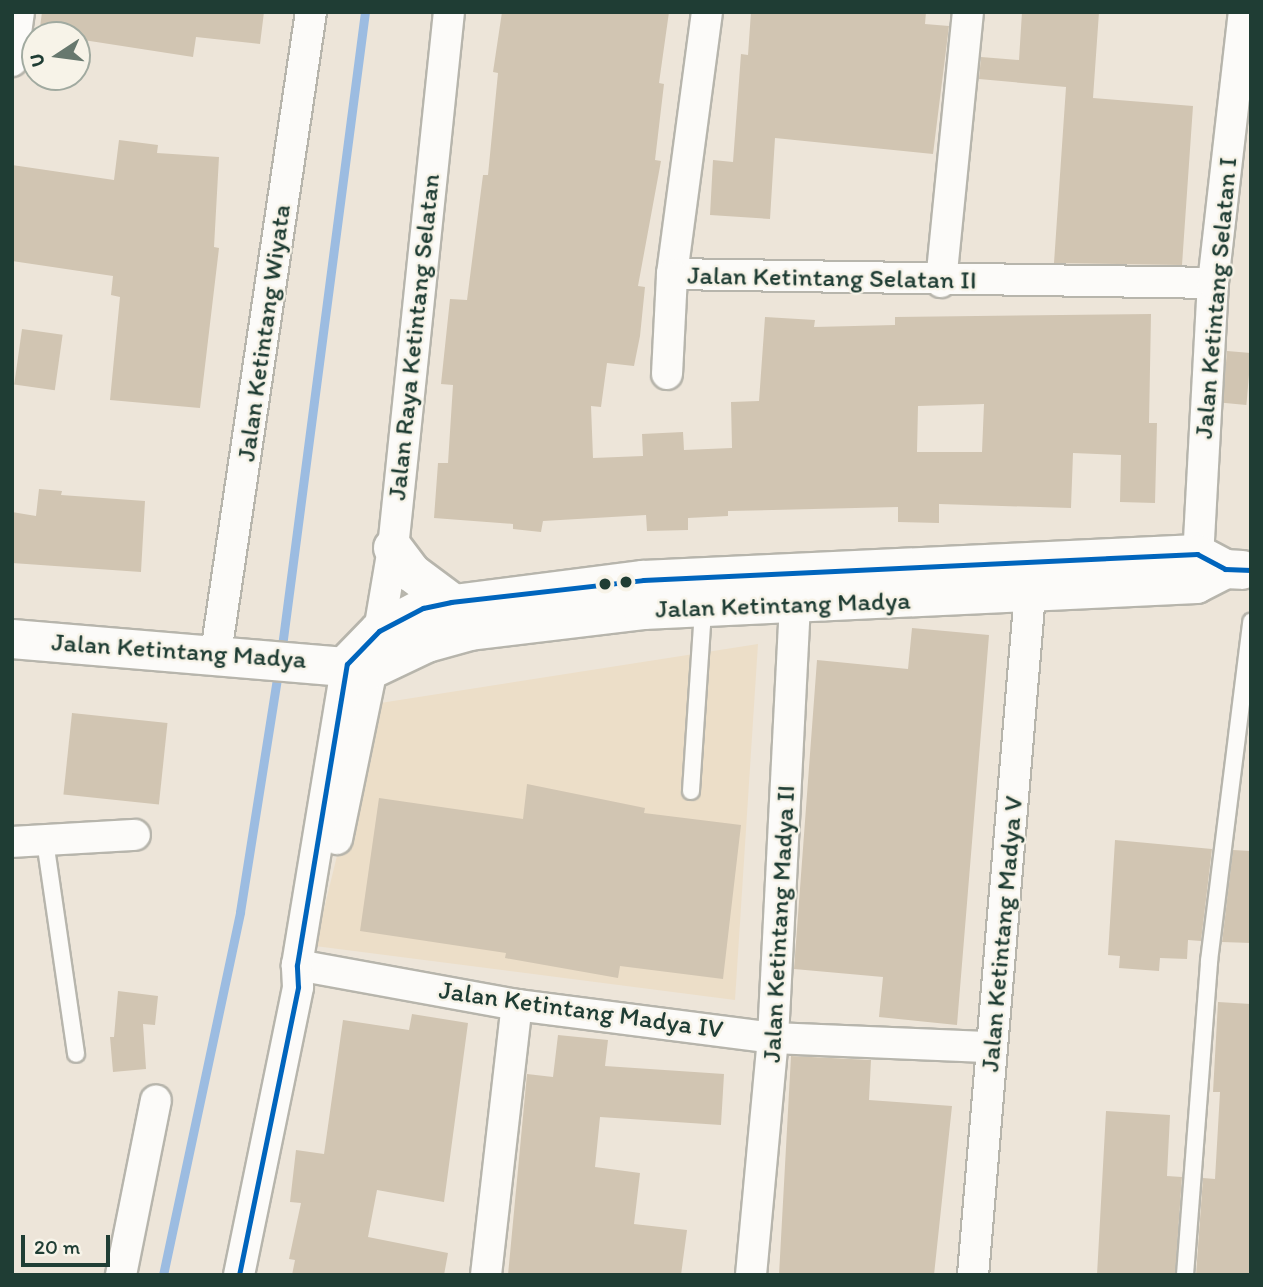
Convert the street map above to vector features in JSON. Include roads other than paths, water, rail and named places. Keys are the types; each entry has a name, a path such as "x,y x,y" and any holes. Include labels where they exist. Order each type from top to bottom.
{"street":[{"path":"12,61 19,12"},
{"name":"Jalan Ketintang Wiyata","path":"220,654 311,12"},
{"name":"Jalan Raya Ketintang Selatan","path":"239,1275 302,973 360,657 393,548 449,12"},
{"name":"Jalan Ketintang Selatan II","path":"707,12 672,274 941,282 1213,283"},
{"path":"941,282 968,12"},
{"name":"Jalan Ketintang Selatan I","path":"1217,569 1213,283 1244,12"},
{"path":"667,374 672,274"},
{"path":"393,548 412,573 451,602"},
{"name":"Jalan Ketintang Madya","path":"12,639 220,654 360,657 470,631 703,607 796,589 1217,569"},
{"name":"Jalan Ketintang Madya","path":"360,657 423,608 451,602 643,580 796,589 1030,594 1217,569"},
{"name":"Jalan Ketintang Madya II","path":"751,1275 774,1038 796,589"},
{"name":"Jalan Ketintang Madya V","path":"973,1275 1030,594"},
{"path":"12,842 135,835"},
{"name":"Jalan Ketintang Madya IV","path":"302,973 517,1005 774,1038 992,1048"},
{"path":"486,1275 517,1005"},
{"path":"121,1275 156,1100"}],"lane":[{"path":"691,791 703,607"},
{"path":"1185,1275 1209,961 1251,622"},
{"path":"45,841 76,1054"}],"waterway":[{"path":"281,654 365,12"},
{"path":"163,1275 240,912 278,672"}]}
